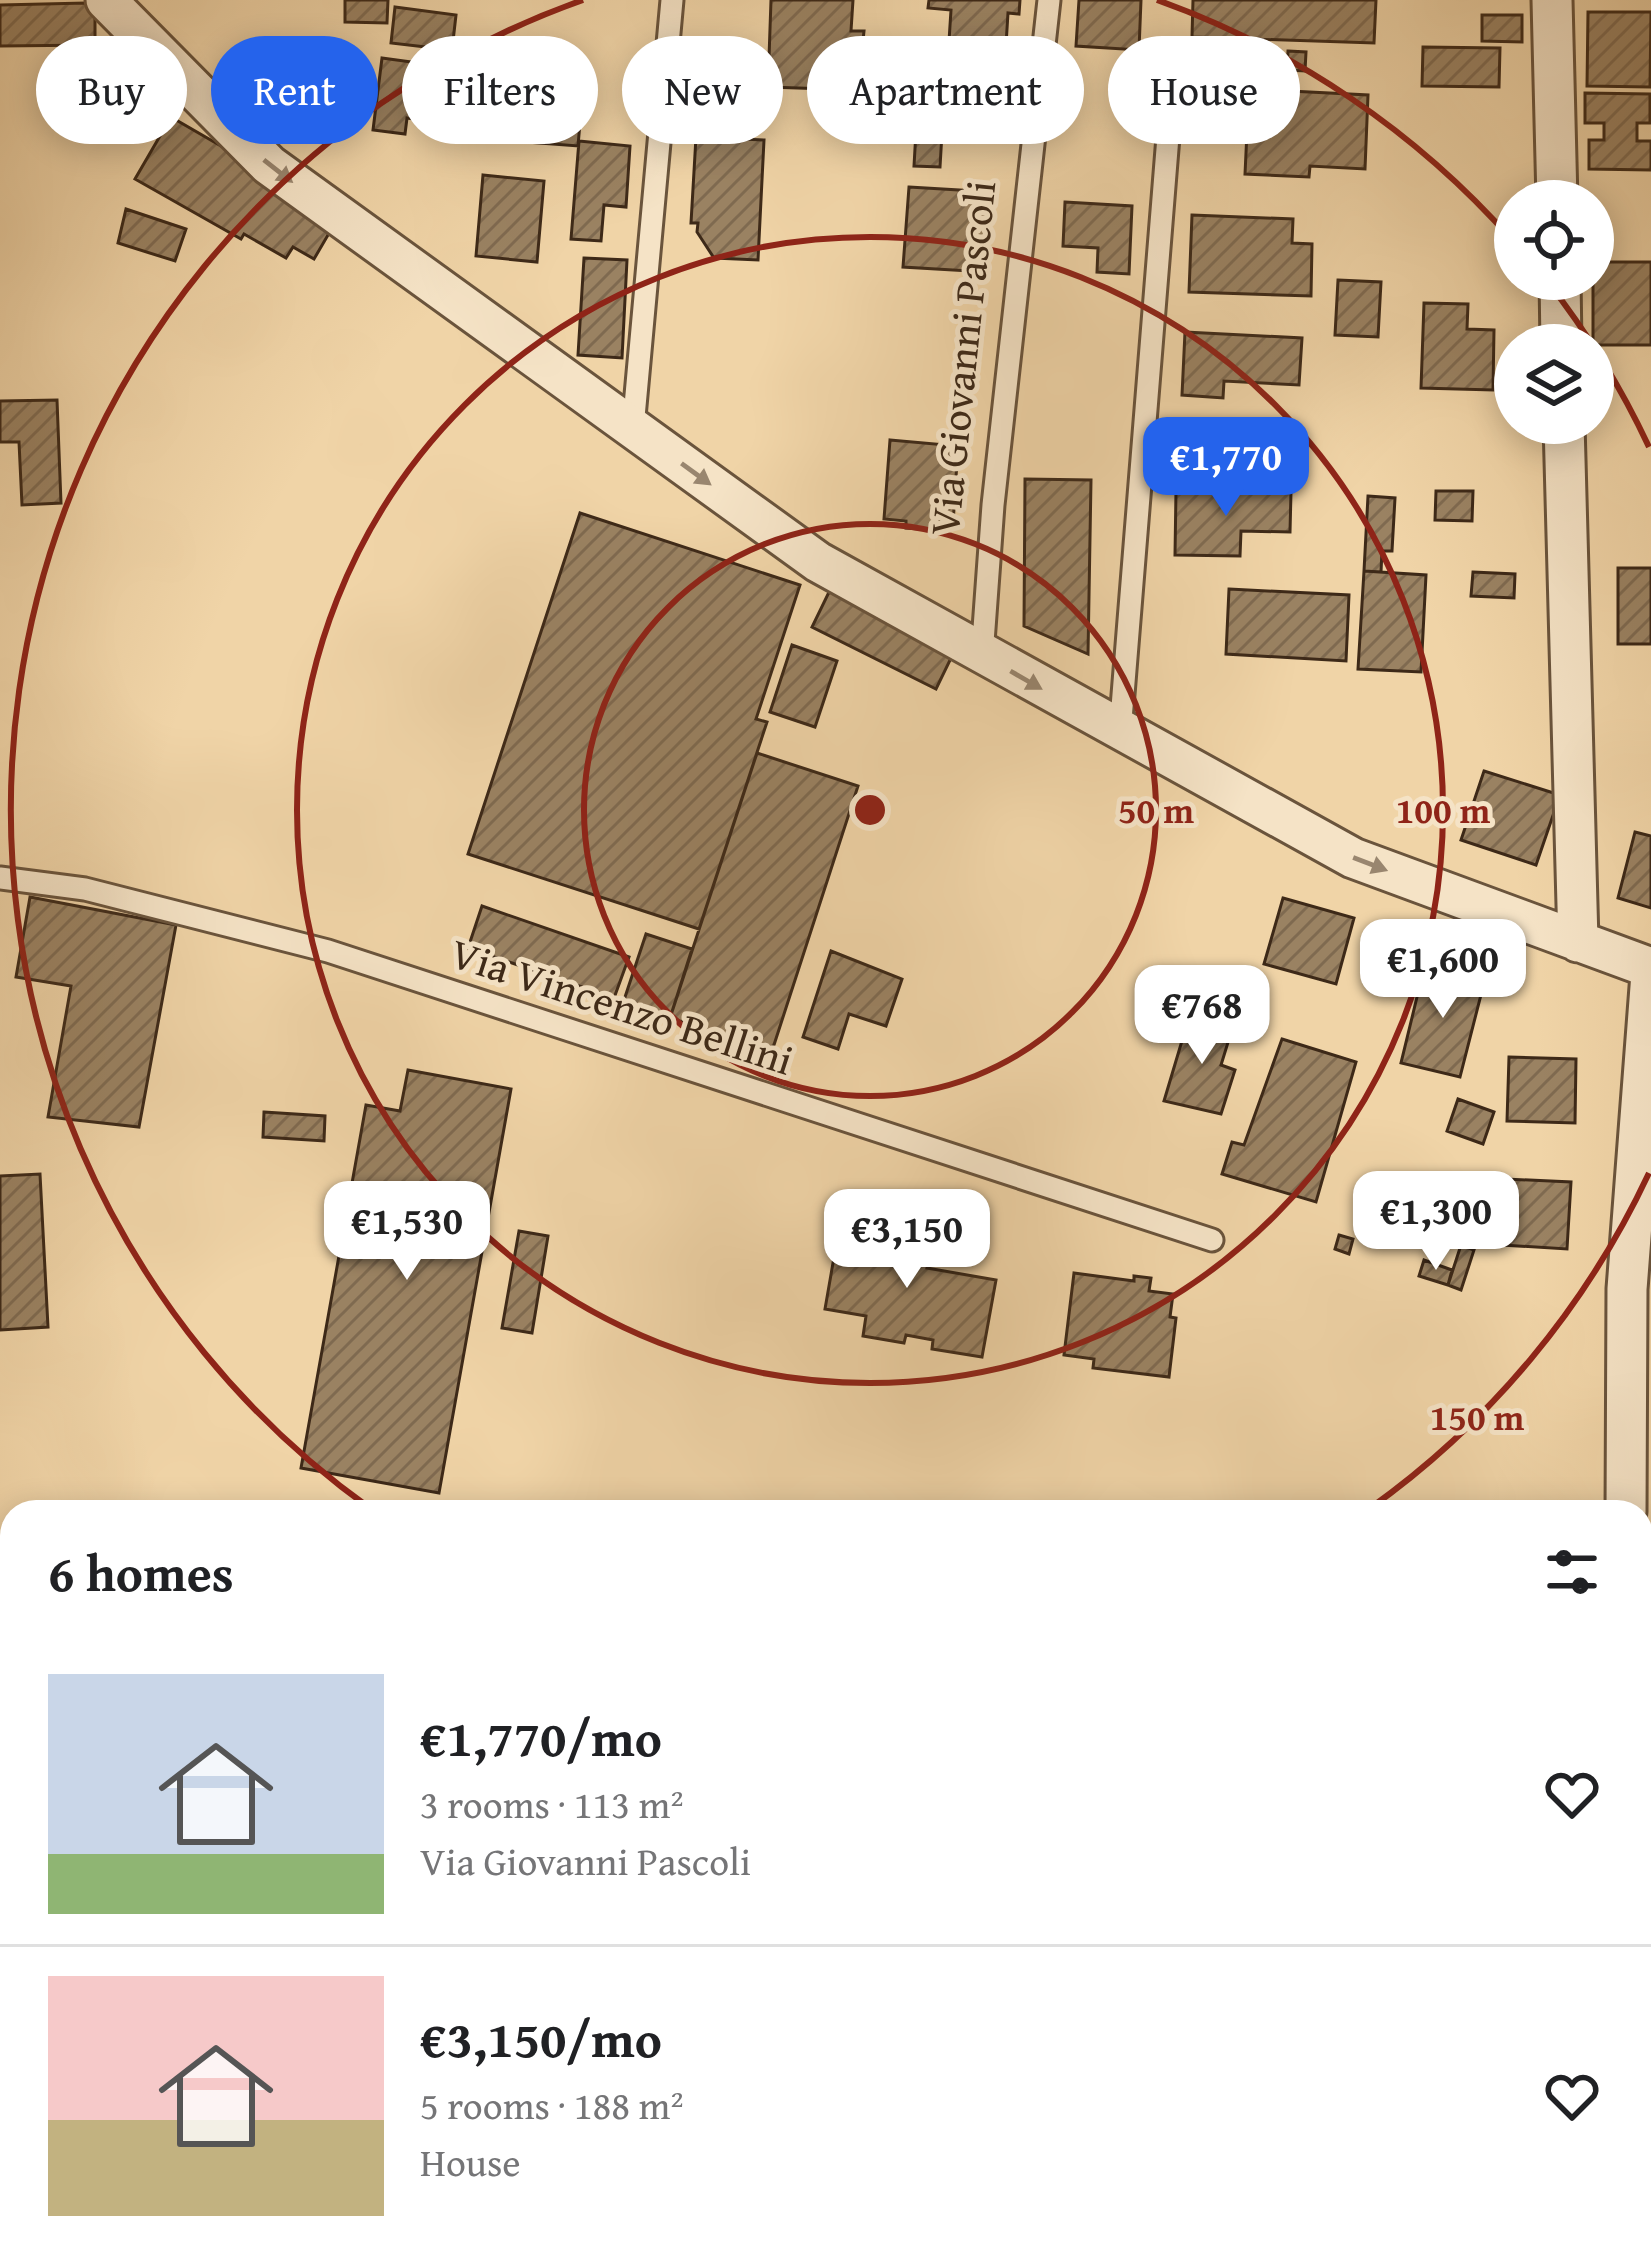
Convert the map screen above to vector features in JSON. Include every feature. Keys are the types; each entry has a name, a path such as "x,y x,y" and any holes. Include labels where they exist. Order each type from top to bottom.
{"street":[{"path":"106,0 269,165 818,562 1353,859 1651,971 1627,1288 1626,1500"},
{"path":"1552,0 1556,180"},
{"path":"1565,444 1578,942"}],"lane":[{"path":"633,428 672,0"},
{"name":"Via Giovanni Pascoli","path":"982,656 993,505 1049,0"},
{"path":"1120,732 1167,144"},
{"name":"Via Vincenzo Bellini","path":"0,878 85,889 328,951 1212,1240"}],"building":[{"path":"345,0 388,0 387,23 345,22"},
{"path":"771,0 853,0 851,31 864,31 863,36 807,36 807,88 783,88 783,36 770,36"},
{"path":"929,0 1020,0 1019,14 1008,13 1007,36 949,36 951,10 928,8"},
{"path":"1079,0 1141,0 1140,36 1108,36 1108,48 1084,47 1084,36 1077,36"},
{"path":"1193,0 1376,0 1374,43 1300,41 1300,36 1192,36"},
{"path":"86,3 95,8 95,36 36,36 36,46 0,46 0,5"},
{"path":"395,7 456,15 454,36 402,36 402,44 391,43"},
{"path":"1588,12 1651,12 1650,87 1587,86"},
{"path":"1482,15 1522,15 1522,42 1482,41"},
{"path":"1423,47 1500,48 1499,87 1422,86"},
{"path":"1300,52 1306,52 1305,71 1300,71"},
{"path":"382,58 402,61 402,134 378,131"},
{"path":"1300,92 1368,95 1365,169 1310,166 1309,177 1245,174 1246,144 1300,144"},
{"path":"1585,93 1650,94 1650,123 1637,123 1637,141 1651,141 1651,170 1589,169 1589,140 1604,140 1604,123 1585,123"},
{"path":"187,126 273,176 335,223 314,259 293,247 286,258 244,234 241,239 135,179 155,144 187,144"},
{"path":"579,144 630,146 626,207 604,205 601,241 571,239"},
{"path":"696,144 764,144 758,260 714,258 697,232 698,223 691,223"},
{"path":"915,144 941,144 940,167 914,166"},
{"path":"483,175 544,181 537,262 476,256"},
{"path":"909,187 992,192 986,272 903,267"},
{"path":"1065,202 1132,206 1129,274 1097,272 1098,248 1063,246"},
{"path":"126,209 186,229 175,261 118,243"},
{"path":"1192,215 1293,219 1292,243 1312,244 1311,296 1189,292"},
{"path":"584,258 627,260 622,358 578,355"},
{"path":"1614,262 1651,262 1651,345 1614,345 1614,324 1593,324 1593,300 1614,300"},
{"path":"1338,280 1381,282 1378,337 1335,335"},
{"path":"1424,303 1468,304 1467,329 1494,330 1493,390 1421,388"},
{"path":"1185,332 1302,338 1299,385 1224,381 1223,398 1182,395"},
{"path":"57,400 61,503 22,505 19,442 0,442 0,401"},
{"path":"890,440 958,446 953,524 948,524 948,531 906,528 906,521 884,519"},
{"path":"1025,479 1091,480 1088,654 1024,626"},
{"path":"1176,490 1291,492 1290,532 1241,531 1240,556 1175,555"},
{"path":"1436,491 1473,491 1472,521 1435,520"},
{"path":"1368,496 1395,498 1392,551 1382,551 1381,572 1364,571"},
{"path":"580,513 800,585 756,719 767,722 699,929 468,854"},
{"path":"1618,568 1651,568 1651,644 1618,644"},
{"path":"1364,571 1426,575 1421,672 1358,669"},
{"path":"1473,572 1515,574 1514,598 1471,596"},
{"path":"1229,589 1349,595 1346,661 1226,654"},
{"path":"830,590 954,652 936,689 812,627"},
{"path":"792,645 837,661 815,727 770,712"},
{"path":"757,753 858,786 772,1051 670,1018"},
{"path":"1484,771 1560,795 1536,865 1461,840"},
{"path":"1635,832 1651,836 1651,908 1618,898"},
{"path":"30,897 176,925 139,1127 48,1117 71,986 16,977"},
{"path":"1283,898 1354,918 1336,984 1264,964"},
{"path":"482,906 629,957 614,998 468,948"},
{"path":"646,934 692,949 670,1018 623,1003"},
{"path":"831,951 902,979 886,1026 849,1014 838,1049 803,1037"},
{"path":"1425,964 1485,979 1460,1077 1401,1063"},
{"path":"1190,1014 1233,1026 1221,1065 1235,1070 1221,1114 1164,1101"},
{"path":"1282,1039 1356,1062 1316,1202 1222,1174 1232,1142 1244,1145"},
{"path":"1509,1057 1576,1059 1575,1123 1507,1121"},
{"path":"408,1070 511,1089 439,1493 301,1468 366,1105 400,1111"},
{"path":"1458,1099 1494,1112 1483,1144 1447,1131"},
{"path":"264,1112 325,1116 324,1141 263,1137"},
{"path":"40,1174 48,1327 0,1330 0,1176"},
{"path":"1505,1179 1571,1182 1567,1249 1502,1245"},
{"path":"841,1217 882,1224 881,1233 921,1239 918,1257 929,1259 927,1268 996,1280 982,1357 932,1349 933,1340 906,1335 904,1343 863,1336 866,1316 825,1309"},
{"path":"519,1231 548,1236 532,1333 502,1328"},
{"path":"1339,1235 1353,1239 1349,1254 1335,1249"},
{"path":"1461,1245 1474,1250 1461,1290 1448,1285"},
{"path":"1424,1260 1452,1270 1448,1285 1419,1276"},
{"path":"1074,1273 1134,1281 1134,1276 1151,1278 1149,1291 1173,1294 1170,1317 1176,1318 1169,1377 1093,1368 1094,1359 1064,1355"}]}
